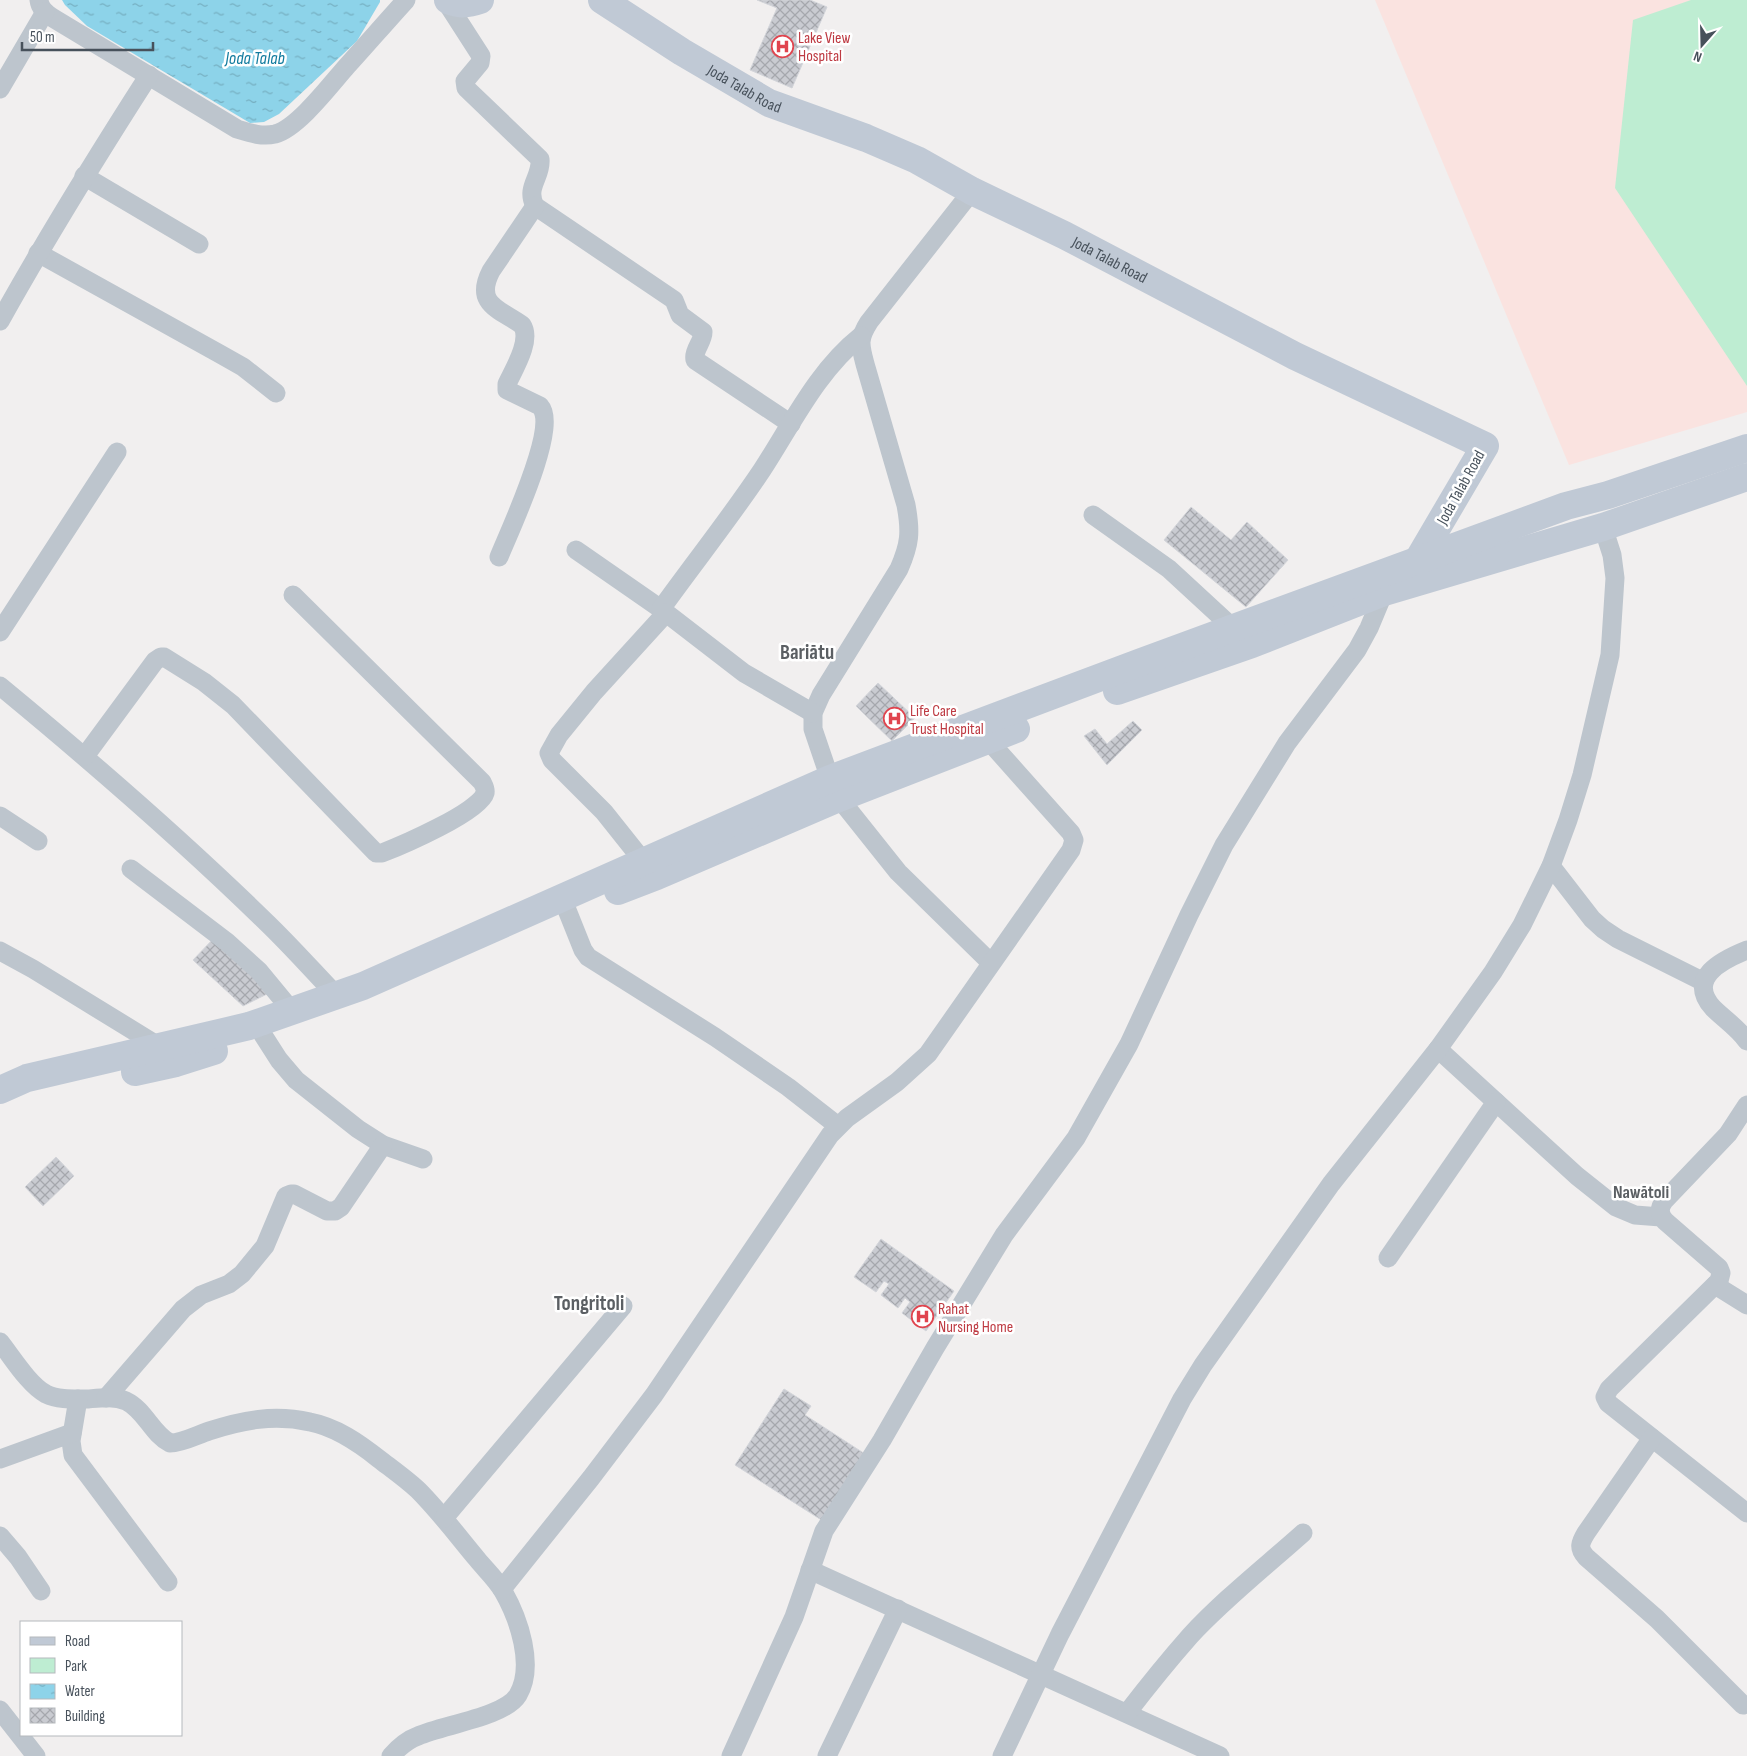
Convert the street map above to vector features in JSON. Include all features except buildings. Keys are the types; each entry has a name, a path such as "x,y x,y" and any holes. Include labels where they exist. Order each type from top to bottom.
{"main road":[{"path":"446,0 469,4 480,0"},
{"name":"Joda Talab Road","path":"602,0 682,52 769,103 866,138 903,154 972,191 1064,235 1295,356 1485,446 1417,571"},
{"path":"0,1106 16,1099 73,1084 176,1064 263,1035 344,1012 410,984 567,910 657,876 834,788 988,740 1151,679 1252,644 1384,592 1417,571 1566,506 1608,495 1747,448"},
{"path":"0,1090 27,1078 249,1026 363,986 642,861 834,788 1233,628 1417,571 1603,527 1747,477"}],"street":[{"path":"0,90 42,6 237,129 258,134 276,134 289,127 314,104 406,0"},
{"path":"446,0 481,56 478,66 466,81 466,88 540,159 540,166 531,194 535,206 674,300 680,315 703,332 703,337 695,354 695,360 791,424"},
{"path":"0,321 84,176 149,75"},
{"path":"84,176 199,244"},
{"path":"642,861 604,812 552,760 549,752 559,735 594,692 664,611 760,472 823,374 861,336 869,322 972,191"},
{"path":"499,557 532,476 540,451 545,419 543,409 540,406 507,390 507,384 525,341 525,330 522,325 488,301 484,290 491,271 535,206"},
{"path":"38,253 243,367 276,393"},
{"path":"861,336 860,343 863,357 906,505 910,527 909,541 899,569 821,695 814,714 813,729 815,740 834,788 898,872 991,963"},
{"path":"0,632 117,452"},
{"path":"1093,514 1169,569 1233,628"},
{"path":"1002,1756 1060,1634 1182,1399 1203,1365 1331,1184 1438,1049 1493,972 1522,925 1551,866 1582,776 1610,655 1615,578 1612,555 1603,527"},
{"path":"576,550 664,611 744,673 814,714"},
{"path":"732,1756 794,1617 824,1531 882,1440 935,1348 1004,1235 1076,1138 1129,1044 1189,915 1224,846 1287,743 1357,650 1369,628 1384,592"},
{"path":"85,756 155,661 164,657 170,659 216,690 376,853 382,853 438,829 478,801 484,795 482,782 293,595"},
{"path":"0,686 85,756 266,922 336,996"},
{"path":"502,1589 591,1478 654,1395 830,1135 838,1126 897,1082 928,1054 1070,850 1074,837 988,740"},
{"path":"0,816 38,841"},
{"path":"1551,866 1592,919 1603,929 1618,939 1704,982"},
{"path":"131,869 226,942 259,971 292,1011"},
{"path":"567,910 583,950 588,957 716,1038 788,1088 838,1126"},
{"path":"1747,950 1715,966 1704,982 1706,999 1747,1041"},
{"path":"0,951 50,979 160,1047"},
{"path":"263,1035 279,1060 296,1080 358,1129 382,1145 423,1158"},
{"path":"1438,1049 1576,1176 1616,1207 1636,1215 1661,1217 1719,1268 1721,1277 1715,1285 1606,1392 1605,1398 1608,1403 1747,1513"},
{"path":"1388,1258 1496,1102"},
{"path":"1661,1217 1660,1209 1664,1200 1728,1134 1747,1105"},
{"path":"106,1398 183,1309 201,1294 229,1284 242,1274 265,1246 286,1196 294,1194 327,1211 335,1211 341,1207 382,1145"},
{"path":"1715,1285 1747,1305"},
{"path":"444,1518 623,1306"},
{"path":"0,1342 40,1390 56,1397 124,1400 139,1410 164,1439 170,1443 257,1418 297,1420 323,1425 360,1444 416,1489 444,1518 502,1589 524,1644 526,1670 524,1684 516,1698 503,1708 417,1736 401,1745 391,1756"},
{"path":"78,1399 71,1441 73,1454 168,1582"},
{"path":"0,1458 72,1433"},
{"path":"1652,1438 1586,1533 1580,1549 1586,1557 1656,1619 1744,1705"},
{"path":"1127,1713 1191,1635 1220,1606 1303,1533"},
{"path":"0,1536 18,1557 41,1591"},
{"path":"810,1570 1220,1756"},
{"path":"827,1756 898,1609"},
{"path":"0,1710 20,1736"},
{"path":"20,1736 36,1756"}],"shaded area":[{"path":"1375,0 1747,0 1747,412 1569,465"}],"green space":[{"path":"1691,0 1747,0 1747,386 1615,188 1633,20"}],"water":[{"name":"Joda Talab","path":"62,0 380,0 380,2 357,41 279,114 264,122 250,123 87,26"}],"place":[{"name":"Lake View Hospital","path":"782,46"},
{"name":"Life Care Trust Hospital","path":"894,719"},
{"name":"Rahat Nursing Home","path":"922,1317"}],"district":[{"name":"Bariātu","path":"807,652"},
{"name":"Nawātoli","path":"1641,1192"},
{"name":"Tongritoli","path":"589,1303"}]}
